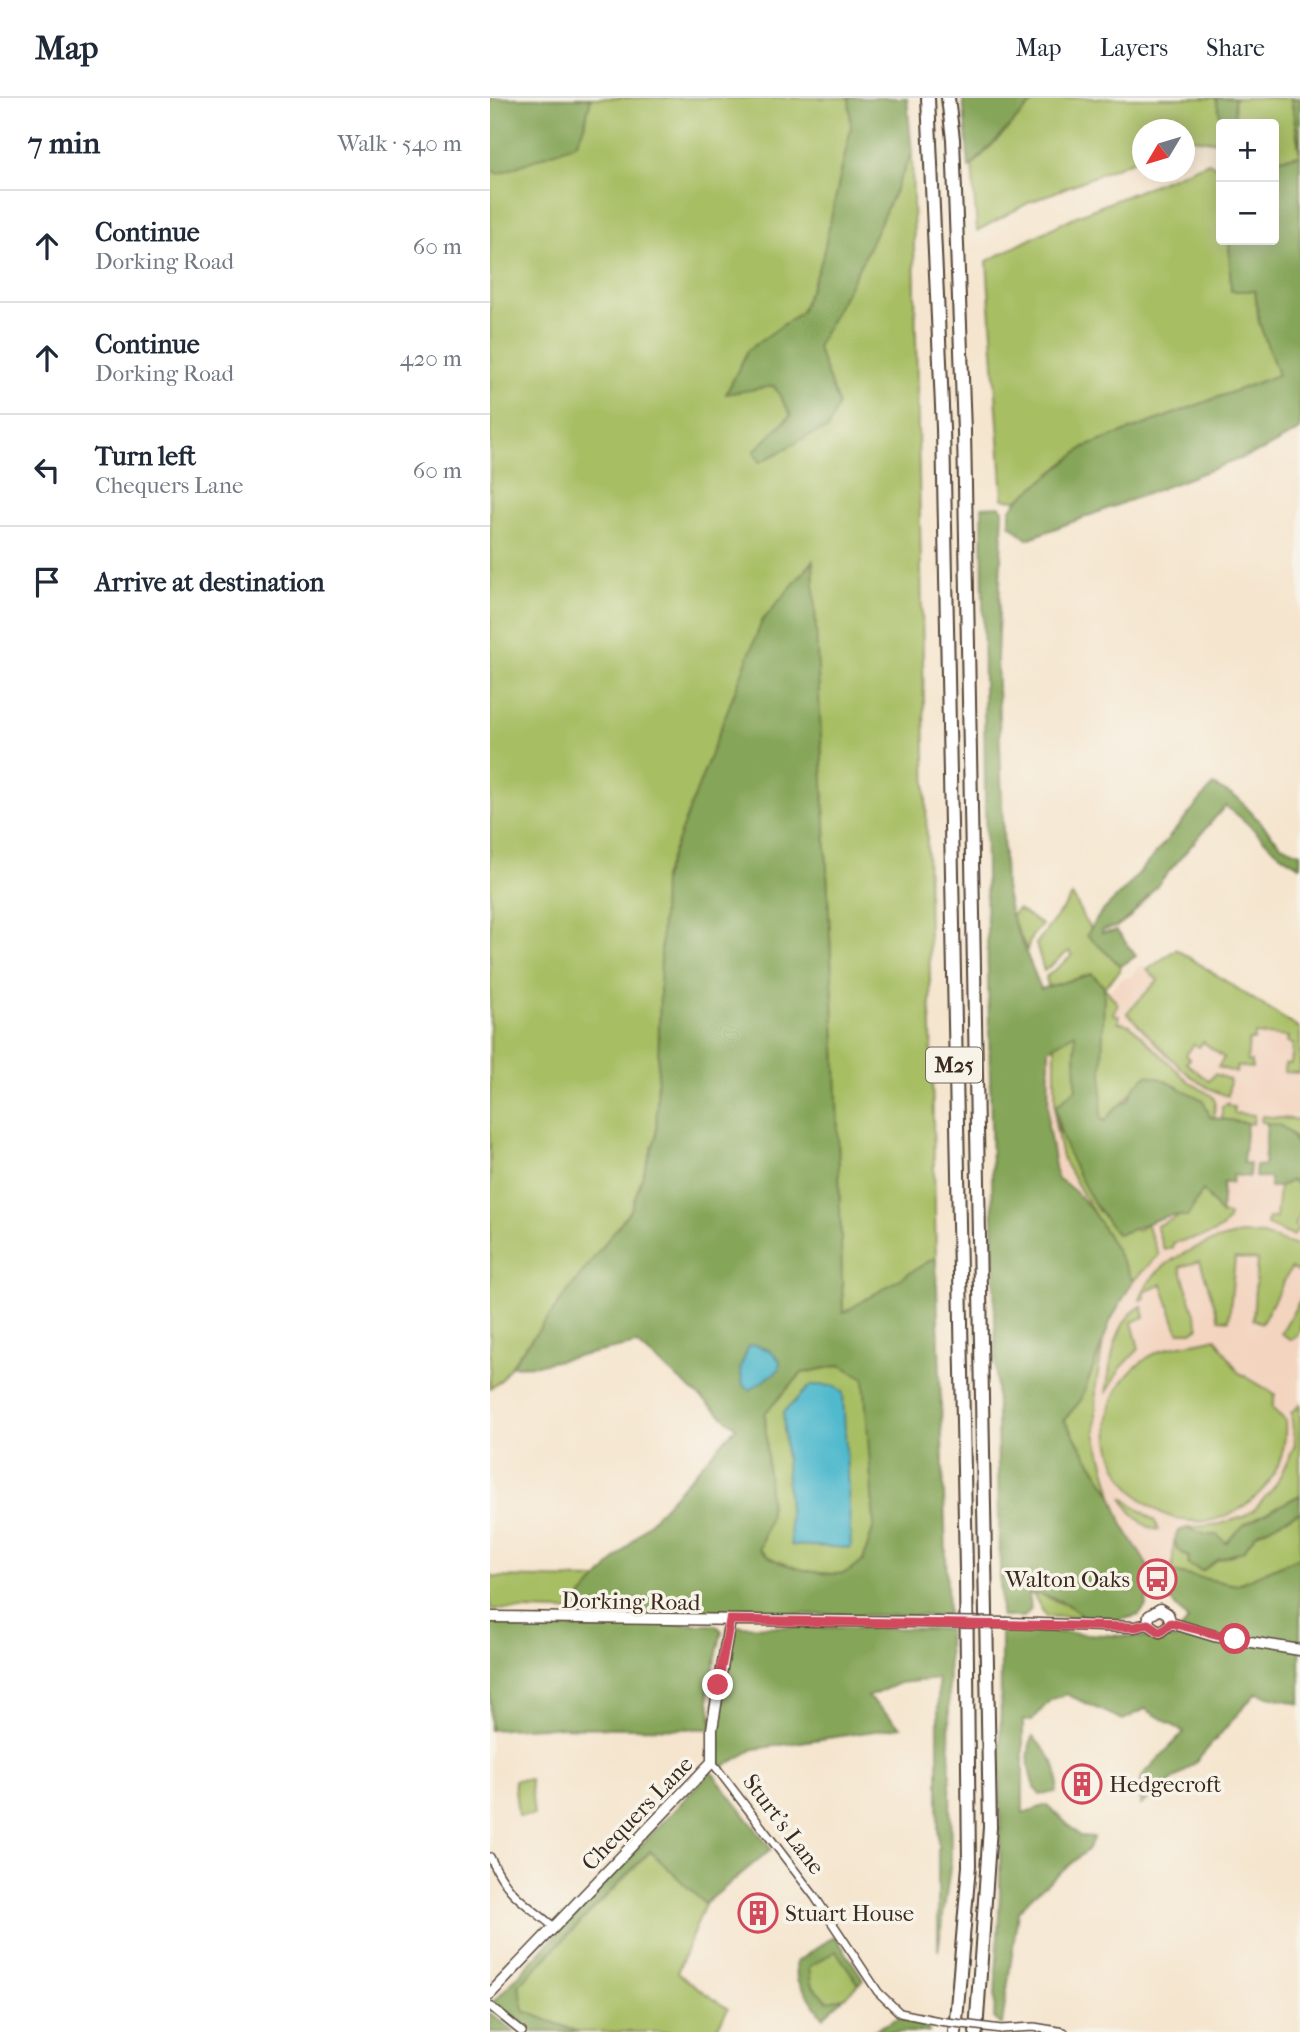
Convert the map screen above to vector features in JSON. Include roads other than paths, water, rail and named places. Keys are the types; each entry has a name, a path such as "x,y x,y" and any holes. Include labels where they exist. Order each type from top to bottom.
{"highway":[{"name":"M25","path":"928,98 943,428 966,1570 969,1866 955,2032"},
{"name":"M25","path":"948,98 953,139 964,445 990,1827 976,2032"}],"main road":[{"path":"1160,1609 1168,1614 1171,1623 1160,1632 1148,1624 1152,1612 1160,1609"},
{"name":"Dorking Road","path":"490,1617 1135,1627 1148,1624"},
{"name":"Chequers Lane","path":"490,1994 712,1762 712,1729 730,1620"},
{"path":"1171,1623 1214,1636 1300,1650"}],"street":[{"name":"Sturt's Lane","path":"712,1762 815,1897 878,1992 900,2013 1001,2029 1034,2027 1064,2032"},
{"path":"490,1857 512,1894 554,1927"},
{"path":"490,2006 522,2032"}],"water":[{"path":"749,1346 769,1350 780,1361 779,1370 750,1390 743,1385 740,1368"},
{"path":"811,1385 835,1386 843,1393 851,1548 791,1545 783,1413"}],"place":[{"name":"Walton Oaks","path":"1157,1579"},
{"name":"Hedgecroft","path":"1082,1784"},
{"name":"Stuart House","path":"758,1913"}]}
